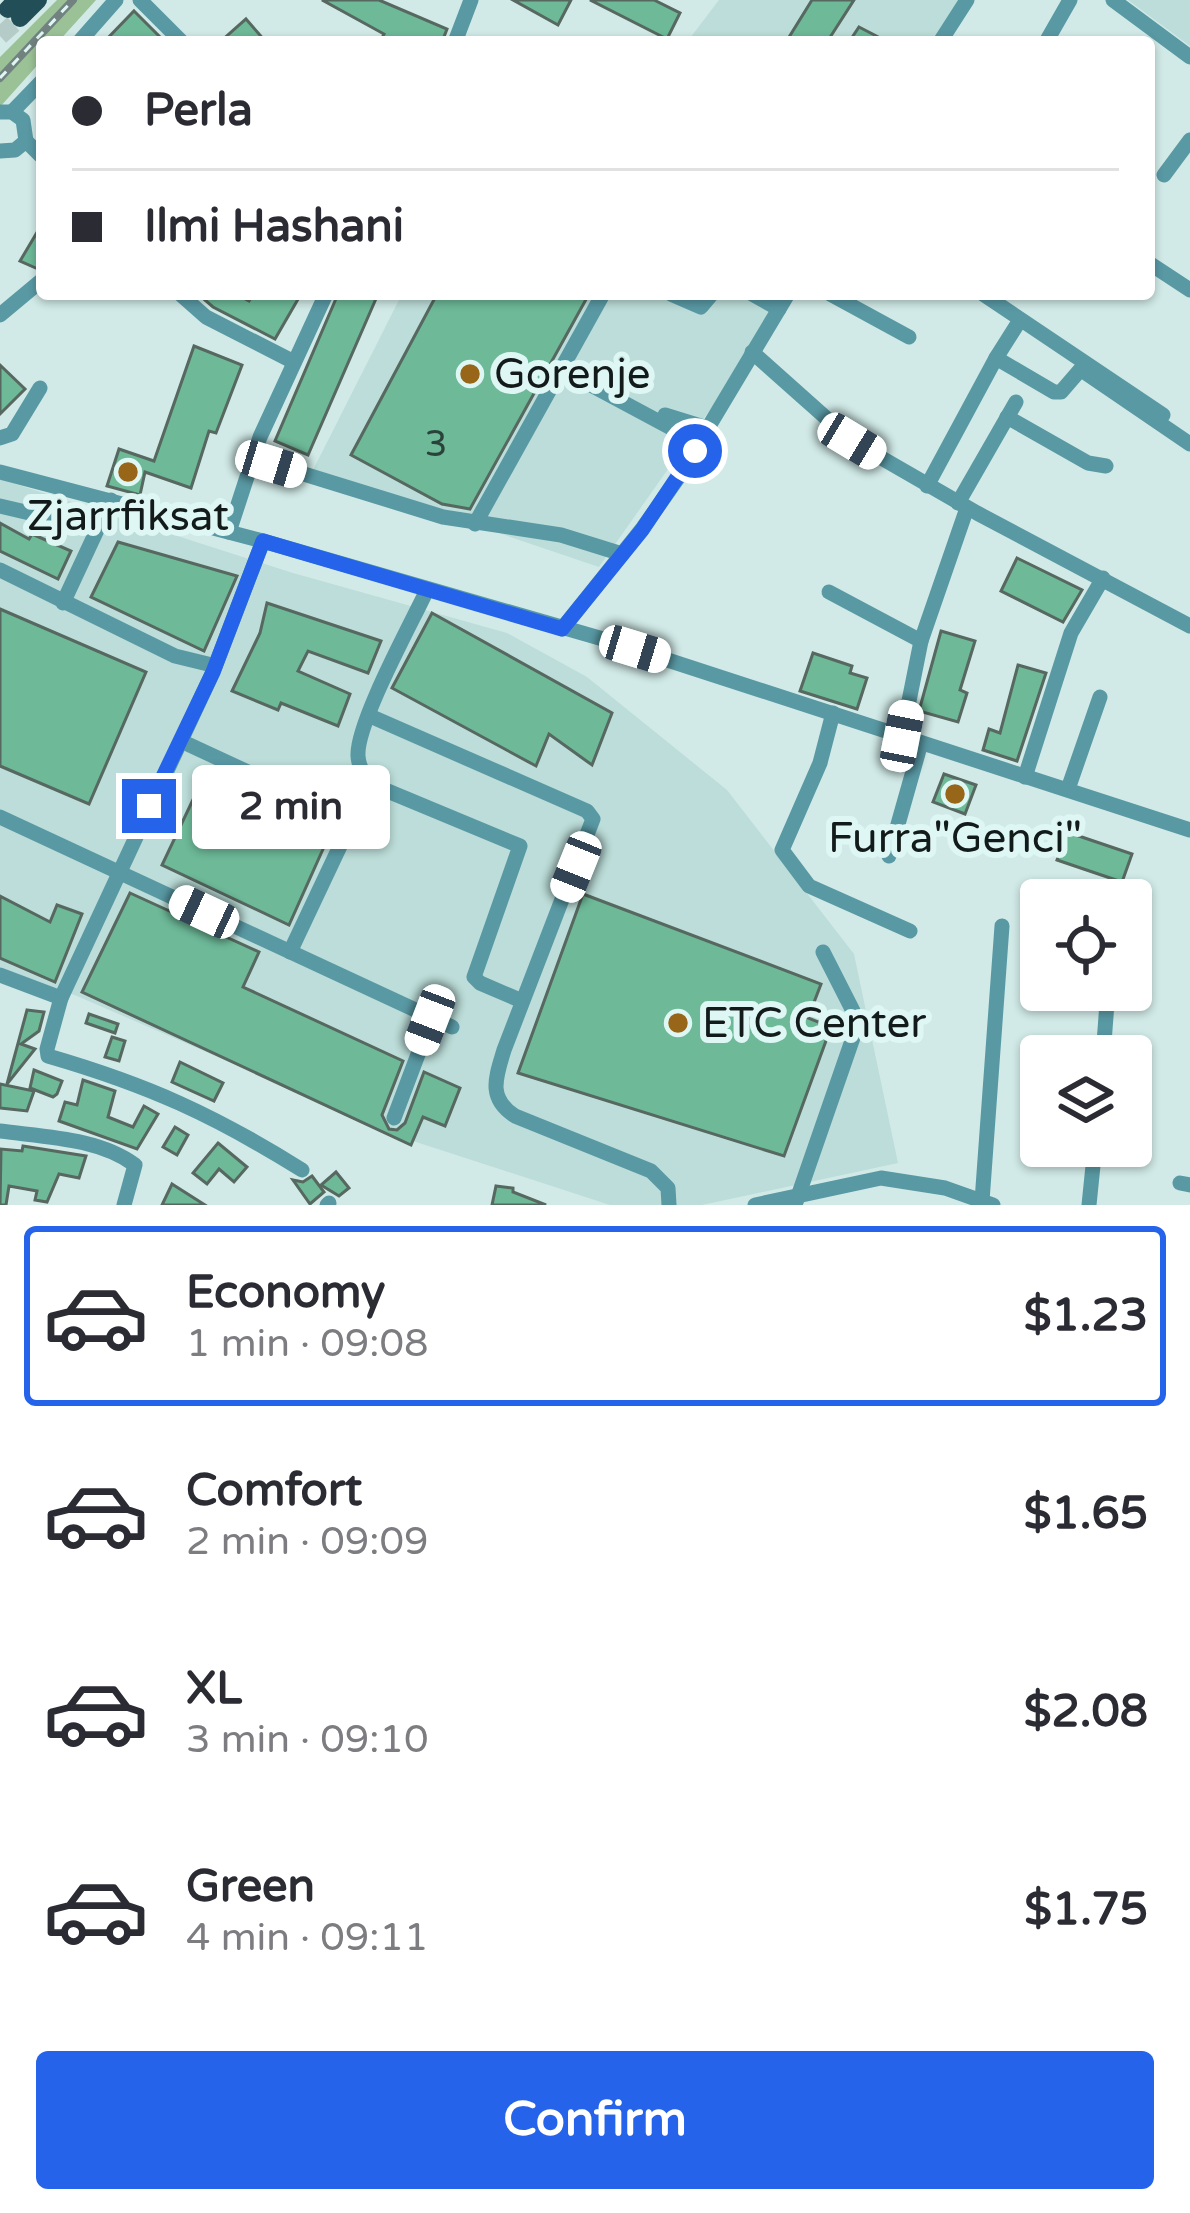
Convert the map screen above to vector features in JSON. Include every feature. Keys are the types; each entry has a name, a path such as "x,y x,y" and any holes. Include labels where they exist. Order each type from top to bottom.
{"main road":[{"path":"15,9 38,0"}],"street":[{"path":"85,36 116,0"},
{"path":"140,0 176,36"},
{"path":"457,36 471,0"},
{"path":"944,36 967,0"},
{"path":"1049,36 1070,0"},
{"path":"1113,0 1190,57"},
{"path":"0,151 16,150 26,141 27,126 6,112 36,86"},
{"path":"1164,175 1190,140"},
{"path":"26,141 36,151"},
{"path":"1155,266 1190,290"},
{"path":"0,315 36,285"},
{"path":"188,300 206,317 294,362"},
{"path":"229,532 252,458 323,300"},
{"path":"475,524 599,300"},
{"path":"841,300 909,337"},
{"path":"992,300 1163,415"},
{"path":"562,629 695,451 783,302"},
{"path":"927,486 1020,320"},
{"path":"752,352 852,441 1190,626"},
{"path":"996,358 1054,392 1061,392 1083,371 1190,445"},
{"path":"561,364 675,421 707,428"},
{"path":"561,364 671,428 695,451"},
{"path":"0,438 12,434 40,388"},
{"path":"902,736 921,640 963,505 1011,410 1088,464 1106,466"},
{"path":"252,458 475,524 561,535 622,554"},
{"path":"0,472 263,541 562,629 1190,830"},
{"path":"63,603 111,500"},
{"path":"0,506 98,529"},
{"path":"263,541 181,741 61,998 47,1049 49,1056 121,1077 190,1105 302,1169"},
{"path":"0,570 175,656 212,665"},
{"path":"1025,777 1071,633 1103,578"},
{"path":"427,590 370,716 358,760 364,775 378,787 520,845 474,976 522,1000"},
{"path":"829,592 921,640"},
{"path":"1069,789 1100,697"},
{"path":"833,713 820,763 782,850 809,886 910,931"},
{"path":"370,716 587,811 593,819 494,1082 503,1108 651,1171 668,1188 669,1205"},
{"path":"181,741 347,818 341,844 290,952"},
{"path":"889,856 921,743"},
{"path":"0,817 452,1027"},
{"path":"755,1205 881,1178 942,1197 989,1204 1002,926"},
{"path":"795,1199 855,1032 853,1011 823,952"},
{"path":"0,975 61,998"},
{"path":"394,1118 430,1020"},
{"path":"0,1131 93,1146 124,1157 136,1166 124,1205"},
{"path":"1090,1205 1093,1167"}],"shaded area":[{"path":"719,0 966,0 943,36 692,36"},
{"path":"1128,0 1190,0 1190,46"},
{"path":"399,300 777,300 723,391 599,567 313,470"},
{"path":"0,479 293,573 507,633 587,677 727,790 854,954 898,1163 702,1205 610,1205 410,1140 77,996 0,968"}],"green space":[{"path":"57,0 96,0 63,36 36,36 36,67 0,107 0,57"}],"building":[{"path":"322,0 379,0 447,29 444,36 384,34"},
{"path":"513,0 571,0 558,25"},
{"path":"590,0 654,0 680,13 668,36"},
{"path":"812,0 854,0 831,36 790,36"},
{"path":"134,11 159,36 110,36"},
{"path":"246,19 261,36 227,36"},
{"path":"859,27 876,36 853,36"},
{"path":"36,234 36,268 20,261"},
{"path":"205,300 298,300 275,339"},
{"path":"335,300 375,300 308,455 275,441"},
{"path":"434,300 586,300 470,509 442,504 351,455"},
{"path":"194,346 242,365 216,433 209,431 191,488 145,472 140,495 107,486 119,449 154,461"},
{"path":"0,365 25,389 0,414"},
{"path":"0,523 29,539 32,534 71,551 58,579 0,551"},
{"path":"118,542 237,576 204,651 91,597"},
{"path":"1017,558 1082,590 1063,622 1001,591"},
{"path":"267,603 381,641 368,673 308,651 298,671 350,694 338,726 281,703 278,710 232,691 260,633"},
{"path":"0,609 146,672 89,804 0,766"},
{"path":"432,613 612,713 592,765 549,734 536,766 392,688"},
{"path":"941,631 975,641 960,690 967,693 958,722 919,711"},
{"path":"813,653 852,666 850,673 867,678 857,709 800,691"},
{"path":"1018,665 1046,673 1017,761 983,750 989,729 1000,733"},
{"path":"207,770 332,829 289,925 162,865"},
{"name":"Furra\"Genci\"","path":"944,774 976,785 965,814 933,802"},
{"path":"1067,832 1132,854 1123,879 1057,860"},
{"path":"130,893 259,952 243,987 403,1061 382,1115 389,1129 397,1130 405,1123 424,1072 460,1088 445,1126 423,1117 411,1145 82,992"},
{"name":"ETC Center","path":"583,894 821,984 808,1018 831,1027 784,1156 518,1073"},
{"path":"0,896 50,922 57,905 82,914 55,982 0,958"},
{"path":"27,1010 44,1012 39,1031 21,1044 35,1049 7,1084"},
{"path":"89,1014 118,1024 115,1033 86,1023"},
{"path":"112,1037 125,1041 119,1061 105,1057"},
{"path":"180,1062 223,1083 214,1101 172,1082"},
{"path":"34,1070 62,1081 57,1094 53,1097 30,1088"},
{"path":"83,1080 115,1091 108,1117 133,1127 144,1106 158,1114 137,1149 59,1121 65,1102 77,1105"},
{"path":"0,1084 34,1091 27,1111 0,1108"},
{"path":"175,1127 188,1135 177,1155 163,1147"},
{"path":"218,1143 247,1167 234,1182 219,1169 207,1184 193,1173"},
{"path":"23,1146 86,1156 79,1178 59,1174 47,1202 35,1200 37,1191 9,1186 6,1205 0,1205 1,1149 22,1151"},
{"path":"336,1172 349,1188 339,1196 321,1185"},
{"path":"312,1176 324,1192 310,1204 293,1180 303,1182"},
{"path":"172,1184 205,1205 162,1205"},
{"path":"496,1186 513,1188 546,1205 492,1205"}],"tunnel":[{"path":"0,36 20,18"}],"railway":[{"path":"39,36 73,0"},
{"path":"0,78 36,40"}],"place":[{"name":"Gorenje","path":"470,374"},
{"name":"Zjarrfiksat","path":"128,472"},
{"name":"Furra\"Genci\"","path":"955,794"},
{"name":"ETC Center","path":"678,1023"}],"route":[{"path":"149,806 213,672 263,541 562,629 642,530 695,451"}]}
